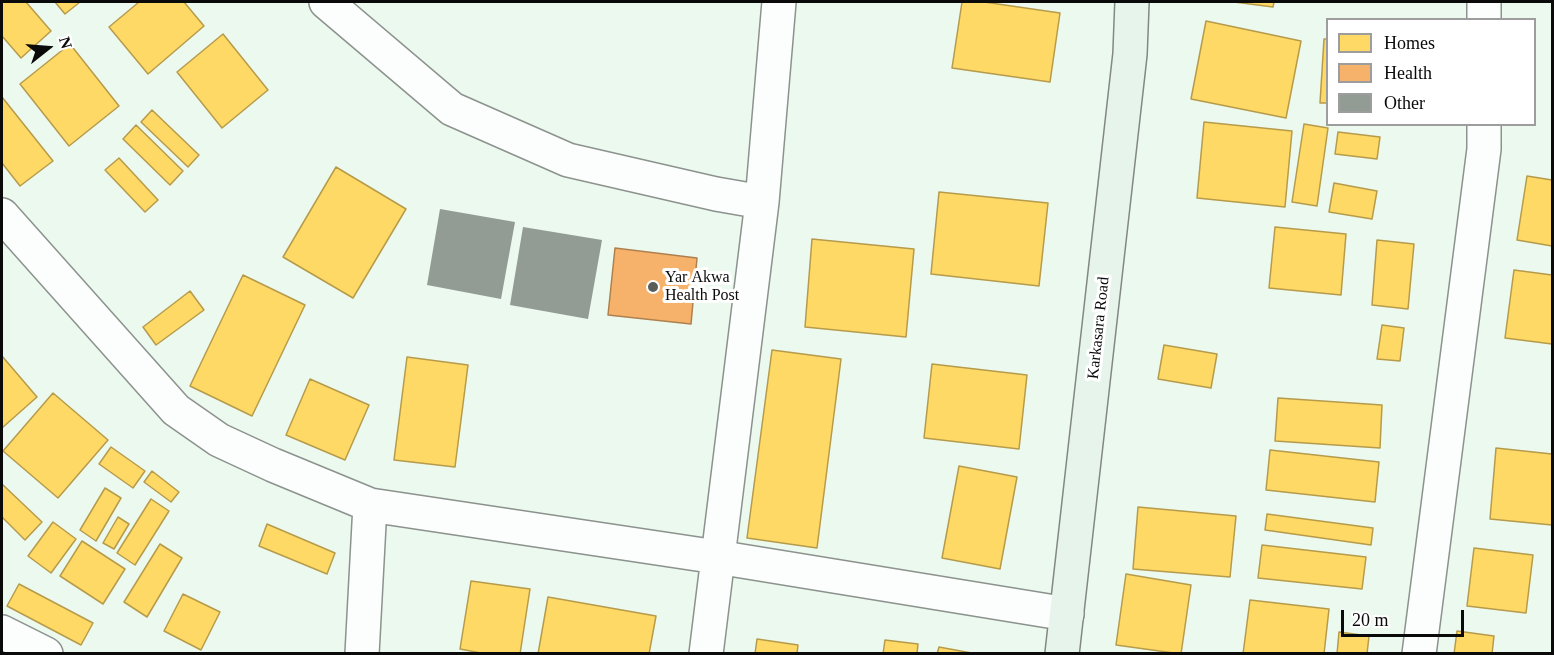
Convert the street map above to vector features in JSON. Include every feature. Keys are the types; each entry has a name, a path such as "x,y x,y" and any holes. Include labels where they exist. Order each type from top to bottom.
{"main road":[{"name":"Karkasara Road","path":"1062,654 1130,54 1132,2"}],"street":[{"path":"326,2 452,109 568,160 716,194 762,202"},
{"path":"706,654 762,202 779,2"},
{"path":"1484,2 1484,18"},
{"path":"1419,654 1484,150 1484,126"},
{"path":"2,215 176,410 219,440 370,505 717,557 1067,614"},
{"path":"362,654 370,505"},
{"path":"2,632 46,654"}],"building: Homes":[{"path":"2,2 26,2 51,31 21,58 2,36"},
{"path":"55,2 80,2 65,14"},
{"path":"139,2 184,2 204,26 148,74 109,27"},
{"path":"962,2 984,2 1060,13 1050,82 952,68"},
{"path":"1234,2 1274,2 1273,7"},
{"path":"1206,21 1301,41 1286,118 1191,99"},
{"path":"223,34 268,90 222,128 177,72"},
{"path":"1324,39 1326,39 1326,103 1320,103"},
{"path":"70,44 119,106 69,146 20,84"},
{"path":"2,97 53,161 20,186 2,163"},
{"path":"152,110 199,155 188,167 141,122"},
{"path":"1204,122 1292,131 1285,207 1197,198"},
{"path":"1304,124 1328,128 1317,206 1292,202"},
{"path":"136,125 183,171 170,185 123,139"},
{"path":"1338,132 1380,137 1377,159 1335,154"},
{"path":"119,158 158,200 145,212 105,170"},
{"path":"336,167 406,209 353,298 283,257"},
{"path":"1527,176 1552,180 1552,246 1517,240"},
{"path":"1334,183 1377,191 1372,219 1329,212"},
{"path":"939,192 1048,203 1039,286 931,274"},
{"path":"1275,227 1346,234 1341,295 1269,288"},
{"path":"812,239 914,249 906,337 805,327"},
{"path":"1377,240 1414,244 1408,309 1372,305"},
{"path":"1514,270 1552,275 1552,344 1505,338"},
{"path":"243,275 305,305 252,416 190,386"},
{"path":"190,291 204,310 156,345 143,327"},
{"path":"1382,325 1404,328 1400,361 1377,359"},
{"path":"1164,345 1217,354 1211,388 1158,379"},
{"path":"772,350 841,359 817,548 747,538"},
{"path":"2,356 37,397 2,428"},
{"path":"407,357 468,365 455,467 394,460"},
{"path":"932,364 1027,375 1019,449 924,438"},
{"path":"310,379 369,405 345,460 286,435"},
{"path":"53,393 108,440 58,498 3,451"},
{"path":"1278,398 1382,405 1380,448 1275,441"},
{"path":"111,447 145,471 133,488 99,464"},
{"path":"1496,448 1552,454 1552,525 1490,519"},
{"path":"1270,450 1379,462 1375,502 1266,490"},
{"path":"959,466 1017,477 1000,569 942,558"},
{"path":"152,471 179,492 171,502 144,482"},
{"path":"2,484 42,522 25,540 2,517"},
{"path":"105,488 121,498 96,541 80,530"},
{"path":"151,499 169,511 135,565 117,553"},
{"path":"1138,507 1236,516 1230,577 1133,569"},
{"path":"1267,514 1373,528 1371,545 1265,530"},
{"path":"118,517 129,524 114,549 103,543"},
{"path":"53,522 76,539 51,573 28,556"},
{"path":"267,524 335,553 327,574 259,546"},
{"path":"82,541 125,569 103,604 60,576"},
{"path":"160,544 182,558 147,617 124,602"},
{"path":"1262,545 1366,557 1362,589 1258,578"},
{"path":"1474,548 1533,555 1526,613 1467,606"},
{"path":"1126,574 1191,585 1181,654 1116,645"},
{"path":"471,581 530,589 520,654 486,654 460,649"},
{"path":"19,584 93,623 81,645 7,606"},
{"path":"183,594 220,612 201,650 164,631"},
{"path":"548,597 656,616 649,654 538,654"},
{"path":"1250,600 1329,609 1324,654 1243,654"},
{"path":"1457,631 1494,636 1492,654 1454,654"},
{"path":"1339,632 1369,636 1367,654 1337,654"},
{"path":"757,639 798,645 797,654 755,654"},
{"path":"885,640 918,644 917,654 883,654"},
{"path":"939,647 977,654 937,654"}],"building: Health":[{"name":"Yar Akwa Health Post","path":"615,248 697,258 691,324 608,315"}],"building: Other":[{"path":"440,209 515,222 501,299 427,285"},
{"path":"523,227 602,240 588,319 510,305"}],"place":[{"name":"Yar Akwa Health Post","path":"653,287"}]}
